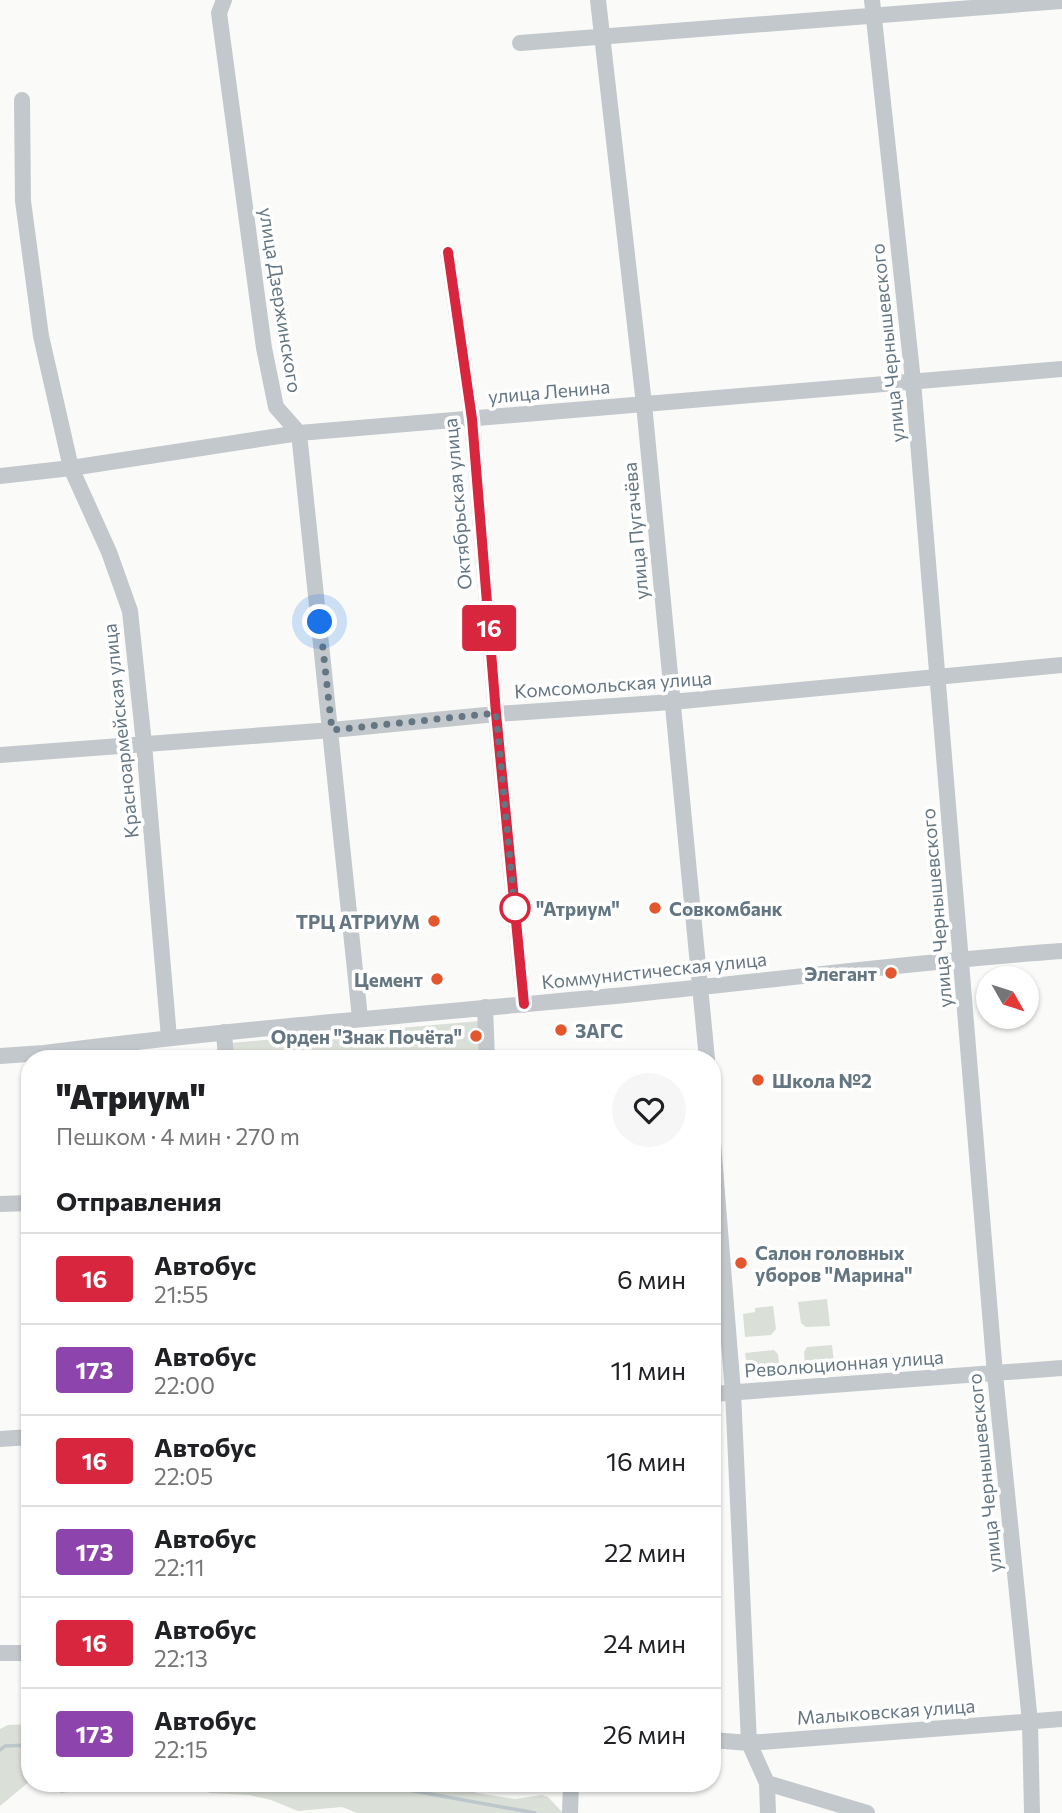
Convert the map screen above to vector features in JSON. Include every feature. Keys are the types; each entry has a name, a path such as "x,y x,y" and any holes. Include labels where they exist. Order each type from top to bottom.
{"street":[{"name":"улица Дзержинского","path":"225,0 219,13 264,348 276,407 299,433"},
{"name":"улица Пугачёва","path":"598,0 645,404 705,1050"},
{"path":"520,43 872,7 1062,1"},
{"name":"улица Чернышевского","path":"872,7 913,381 995,1374 1030,1722 1032,1813"},
{"name":"Красноармейская улица","path":"22,100 23,201 41,336 71,468 109,552 130,611 169,1038"},
{"name":"Октябрьская улица","path":"448,252 472,419 496,713 524,1004"},
{"name":"улица Ленина","path":"0,476 71,468 299,433 1062,369"},
{"path":"299,433 360,1018"},
{"name":"Комсомольская улица","path":"0,755 332,730 496,713 672,702 1062,665"},
{"name":"Коммунистическая улица","path":"69,1050 360,1018 701,988 962,958 1062,951"},
{"path":"485,1007 487,1050"},
{"path":"225,1032 226,1050"},
{"name":"Коммунистическая улица","path":"0,1056 21,1055"},
{"path":"0,1204 21,1203"},
{"path":"721,1240 733,1392 749,1742 767,1783 768,1813"},
{"name":"Революционная улица","path":"721,1393 1062,1368"},
{"path":"0,1439 21,1438"},
{"path":"0,1653 21,1653"},
{"name":"Малыковская улица","path":"721,1740 749,1742 1062,1719"},
{"path":"767,1783 867,1813"},
{"path":"570,1811 571,1792"}],"shaded area":[{"path":"479,1021 480,1050 231,1050 231,1043"},
{"path":"827,1299 830,1326 806,1327 801,1323 798,1302"},
{"path":"773,1306 776,1329 771,1335 745,1337 743,1314 755,1312 755,1308"},
{"path":"832,1345 834,1363 805,1366 804,1352 807,1347"},
{"path":"774,1350 778,1354 780,1370 748,1373 745,1353"},
{"path":"21,1724 21,1788 0,1806 0,1729 8,1725"},
{"path":"208,1792 474,1792 515,1799 542,1795 548,1797 563,1813 357,1813 342,1807 298,1811 249,1795"}],"waterway":[{"path":"0,1750 5,1746 21,1745"},
{"path":"420,1792 535,1813"}],"bus line":[{"name":"16","path":"448,252 472,419 496,713 524,1004"}],"place":[{"name":"\"Атриум\"","path":"515,908"},
{"name":"Совкомбанк","path":"655,908"},
{"name":"ТРЦ АТРИУМ","path":"434,921"},
{"name":"Элегант","path":"891,973"},
{"name":"Цемент","path":"437,979"},
{"name":"ЗАГС","path":"561,1030"},
{"name":"Орден \"Знак Почёта\"","path":"476,1036"},
{"name":"Школа №2","path":"758,1080"},
{"name":"Салон головных уборов \"Марина\"","path":"741,1263"}],"route":[{"path":"320,622 332,730 496,713 515,911 515,908"}]}
